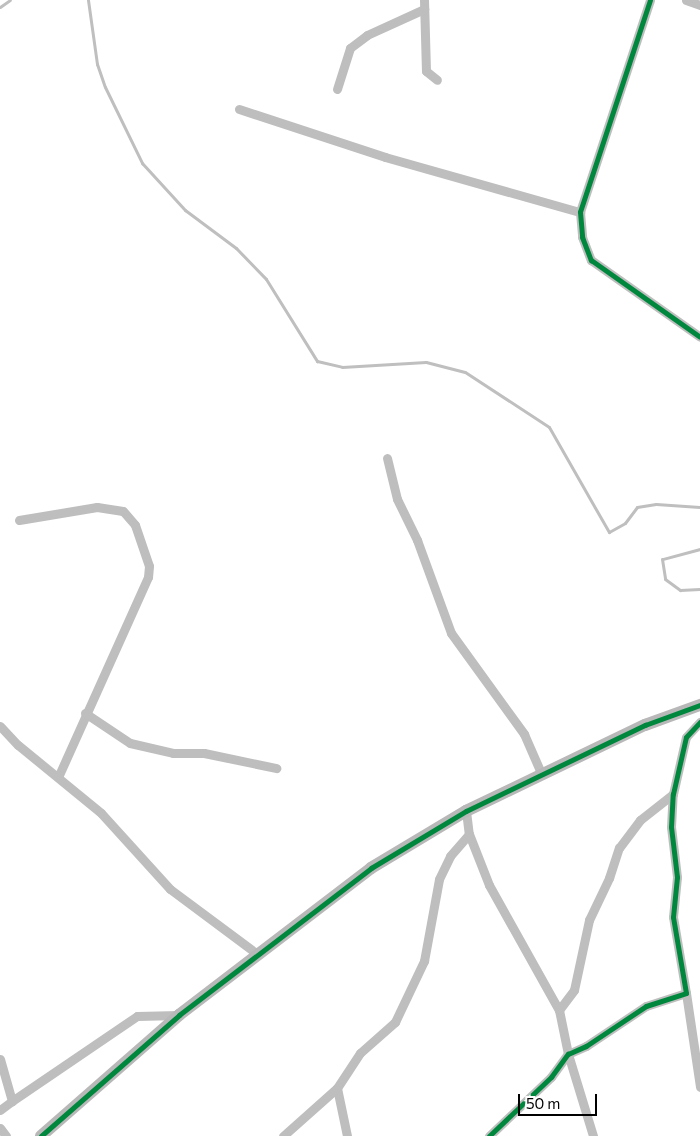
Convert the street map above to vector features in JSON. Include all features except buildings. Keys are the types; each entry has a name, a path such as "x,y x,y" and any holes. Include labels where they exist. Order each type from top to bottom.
{"street":[{"path":"650,0 580,212 582,238 592,260 700,337"},
{"path":"686,0 700,5"},
{"path":"336,89 350,48 368,34 424,4 426,71 437,80"},
{"path":"239,109 386,157 580,212"},
{"path":"387,458 398,499 417,540 451,633 524,734 541,773"},
{"path":"19,520 108,508 122,511 129,518 144,547 149,566 148,576 58,777"},
{"path":"41,1136 179,1015 256,953 371,868 466,810 645,725 700,705"},
{"path":"86,713 130,743 173,754 204,753 276,768"},
{"path":"700,722 686,737 673,794 671,827 677,877 673,917 700,1087"},
{"path":"0,726 18,745 101,813 170,889 256,953"},
{"path":"559,1010 574,990 588,920 626,836 673,794"},
{"path":"466,810 470,834 489,885 559,1010 568,1054 593,1136"},
{"path":"283,1136 337,1088 360,1054 394,1022 416,981 424,961 440,879 450,856 470,834"},
{"path":"489,1136 551,1077 568,1054 586,1046 646,1006 686,993"},
{"path":"0,1110 137,1016 179,1015"},
{"path":"0,1058 12,1101"},
{"path":"337,1088 347,1136"},
{"path":"0,1128 6,1136"}],"waterway":[{"path":"0,7 10,0"},
{"path":"88,0 97,64 105,87 142,163 185,210 236,248 266,279 317,361 342,367 426,362 465,372 549,427 609,532 625,523 637,507 656,504 700,507"},
{"path":"700,549 662,559 665,579 680,590 700,589"}],"cycle path":[{"path":"650,0 580,212 582,237 591,260 700,337"},
{"path":"41,1136 179,1015 371,868 466,811 645,725 700,705"},
{"path":"489,1136 551,1077 568,1054 586,1046 646,1006 686,993 673,917 677,877 671,827 673,794 686,737 700,722"}]}
